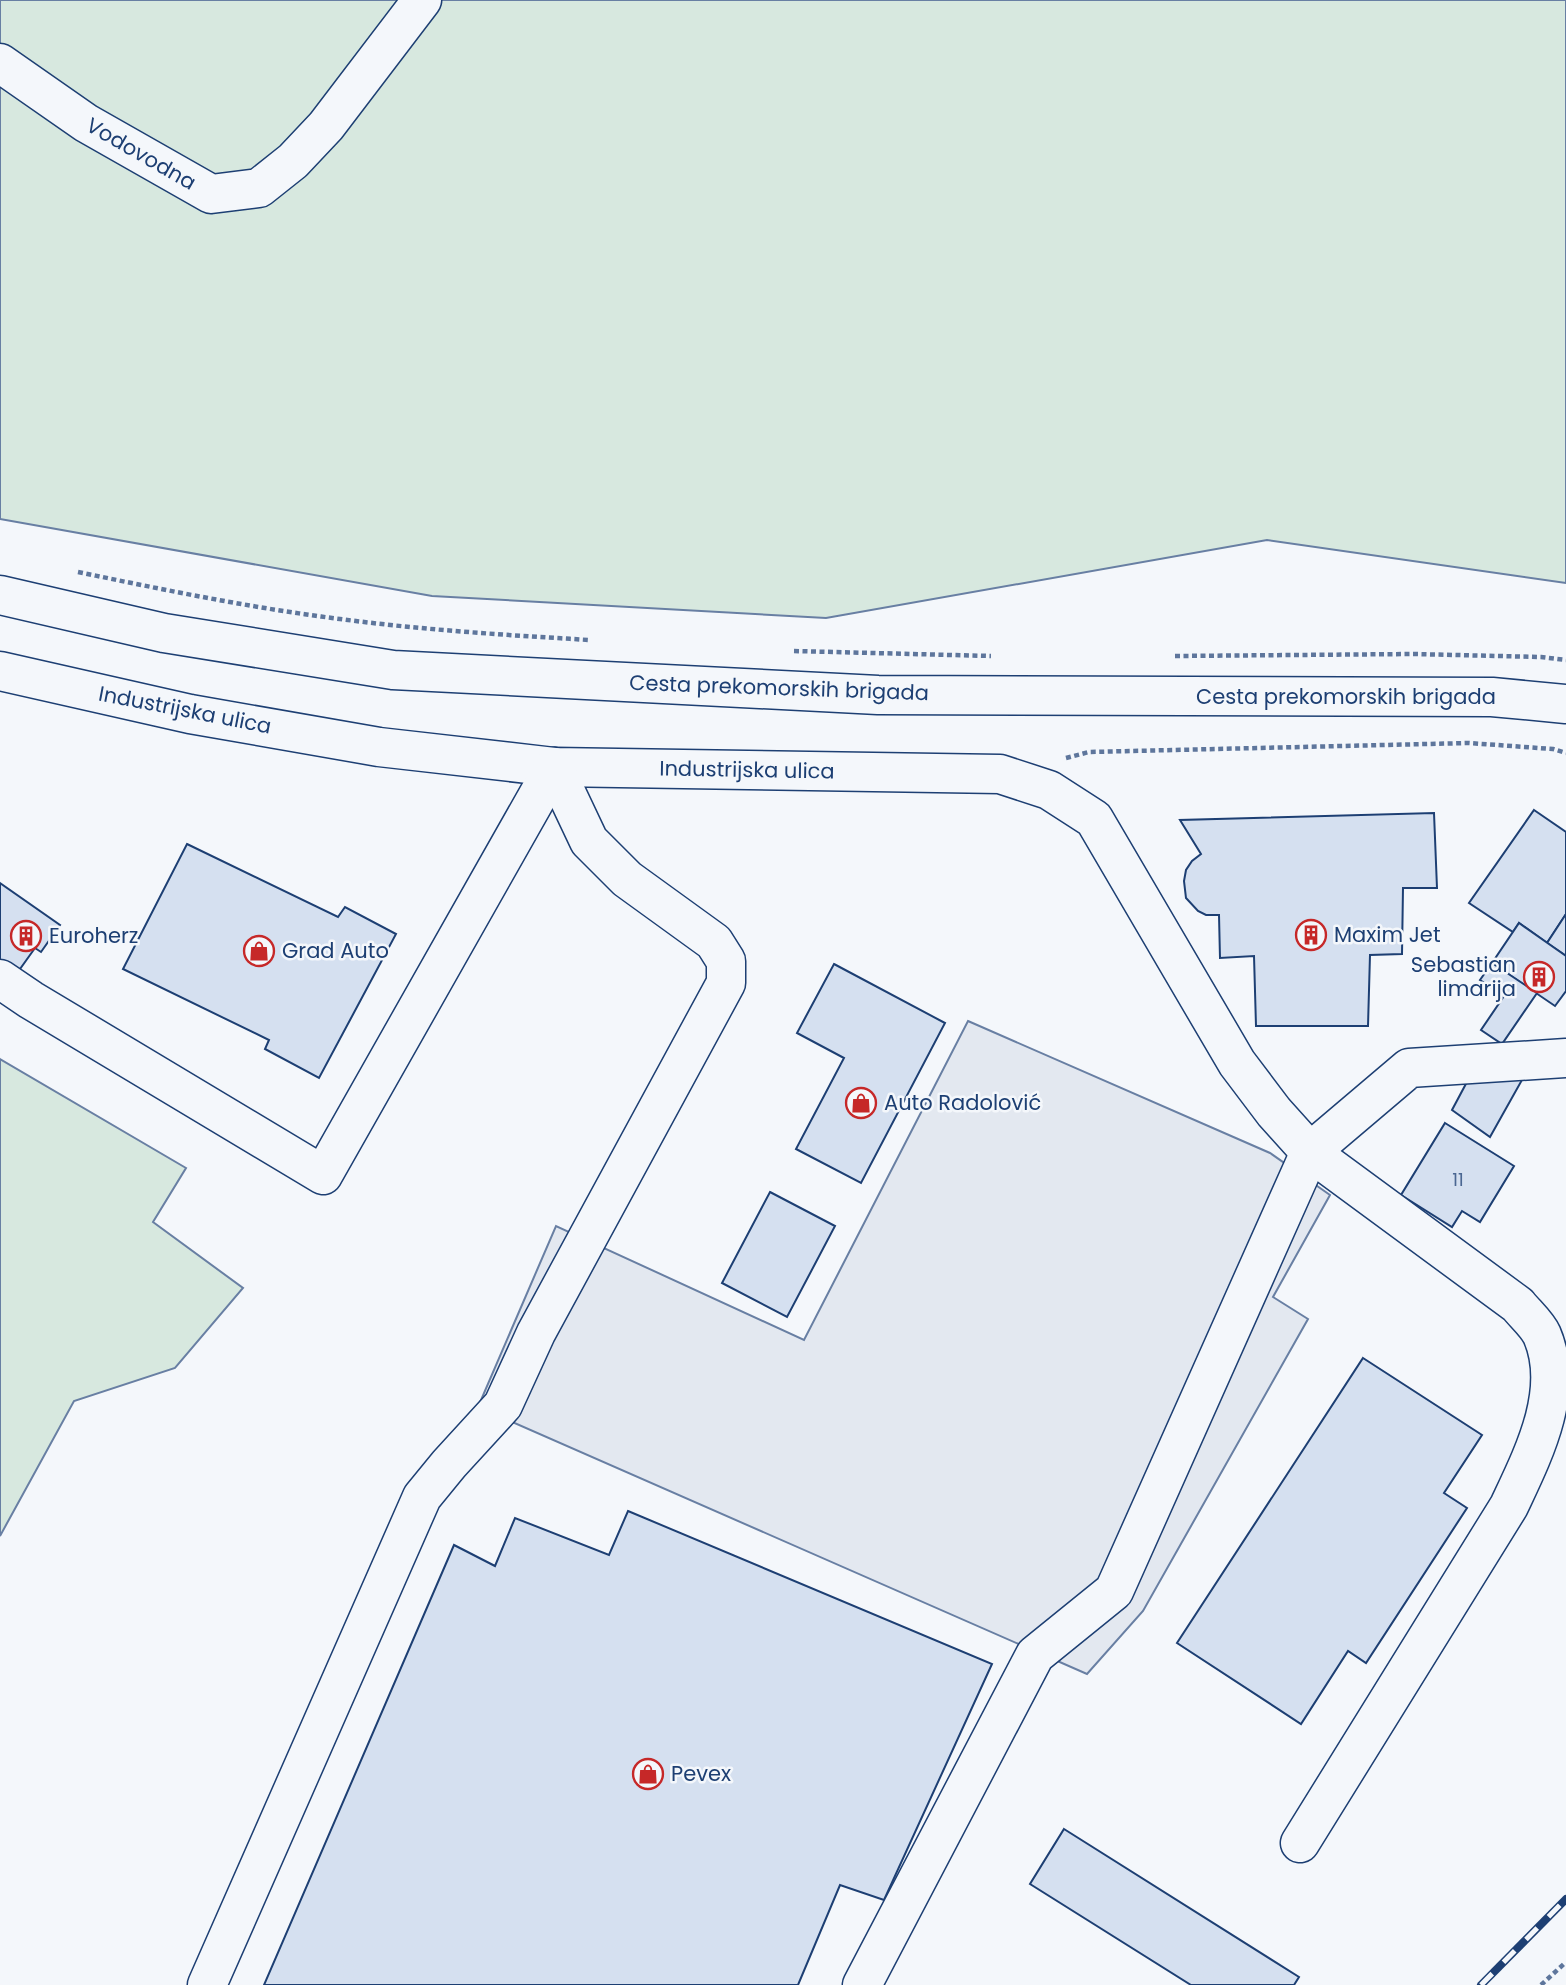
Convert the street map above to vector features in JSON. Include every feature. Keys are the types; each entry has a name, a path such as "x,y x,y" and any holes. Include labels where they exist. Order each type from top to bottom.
{"street":[{"name":"Vodovodna","path":"0,63 86,123 211,194 259,188 293,161 326,126 422,0"},
{"name":"Cesta prekomorskih brigada","path":"0,594 164,633 393,670 878,695 1492,697 1566,705"},
{"name":"Industrijska ulica","path":"0,671 190,714 365,744 554,767 1000,775 1049,790 1094,819 1237,1063 1274,1112 1310,1152 1518,1305"},
{"path":"0,979 323,1175 554,767"},
{"path":"207,1985 422,1497 503,1405 536,1333 726,983 726,961 714,942 627,879 589,841 554,767"},
{"path":"862,1985 1035,1655 1114,1591 1310,1152 1409,1068 1566,1058"},
{"path":"1518,1305 1566,1338"},
{"path":"1300,1843 1509,1506 1532,1457 1547,1410 1552,1371 1542,1334 1518,1305"}],"path":[{"path":"66,570 215,600 339,619 453,631 591,640"},
{"path":"785,650 992,656"},
{"path":"1170,656 1414,654 1566,660"},
{"path":"1064,758 1089,752 1469,743 1553,749 1566,753"},
{"path":"1541,1985 1566,1962"}],"shaded area":[{"path":"0,0 1566,0 1566,583 1267,540 826,618 432,596 0,519"},
{"path":"968,1021 1270,1153 1330,1195 1273,1297 1308,1319 1143,1611 1087,1674 478,1407 556,1226 804,1340"},
{"path":"0,1059 186,1168 153,1222 243,1288 175,1368 74,1401 0,1536"}],"building":[{"path":"1534,810 1566,832 1566,914 1547,943 1519,923 1513,932 1469,903"},
{"name":"Maxim Jet","path":"1434,813 1437,888 1403,888 1402,954 1370,955 1368,1026 1256,1026 1254,956 1220,958 1219,915 1206,915 1198,911 1186,898 1186,870 1201,854 1180,820"},
{"name":"Grad Auto","path":"187,844 338,917 345,907 396,934 319,1078 265,1049 269,1040 123,969"},
{"name":"Euroherz","path":"0,883 60,925 41,952 35,948 0,997"},
{"path":"1566,914 1566,956 1547,943"},
{"name":"Sebastian limarija","path":"1519,923 1566,956 1566,991 1555,1006 1492,963"},
{"path":"1492,963 1537,993 1502,1044 1481,1030 1504,996 1480,980"},
{"name":"Auto Radolović","path":"834,964 945,1023 861,1183 796,1149 844,1058 797,1033"},
{"path":"1527,1071 1490,1137 1452,1110 1468,1080"},
{"path":"1445,1123 1514,1166 1480,1222 1462,1211 1452,1227 1401,1195"},
{"path":"770,1192 835,1226 787,1317 722,1283"},
{"path":"1363,1358 1482,1435 1444,1493 1467,1508 1366,1663 1348,1651 1301,1724 1177,1643"},
{"name":"Pevex","path":"628,1511 992,1664 884,1900 840,1885 798,1985 264,1985 454,1545 495,1566 515,1518 609,1555"},
{"path":"1064,1829 1299,1977 1294,1985 1191,1985 1030,1884"}],"railway":[{"path":"1481,1985 1566,1899"}],"place":[{"name":"Maxim Jet","path":"1311,935"},
{"name":"Euroherz","path":"26,936"},
{"name":"Grad Auto","path":"259,951"},
{"name":"Sebastian limarija","path":"1539,977"},
{"name":"Auto Radolović","path":"861,1103"},
{"name":"Pevex","path":"648,1774"}]}
